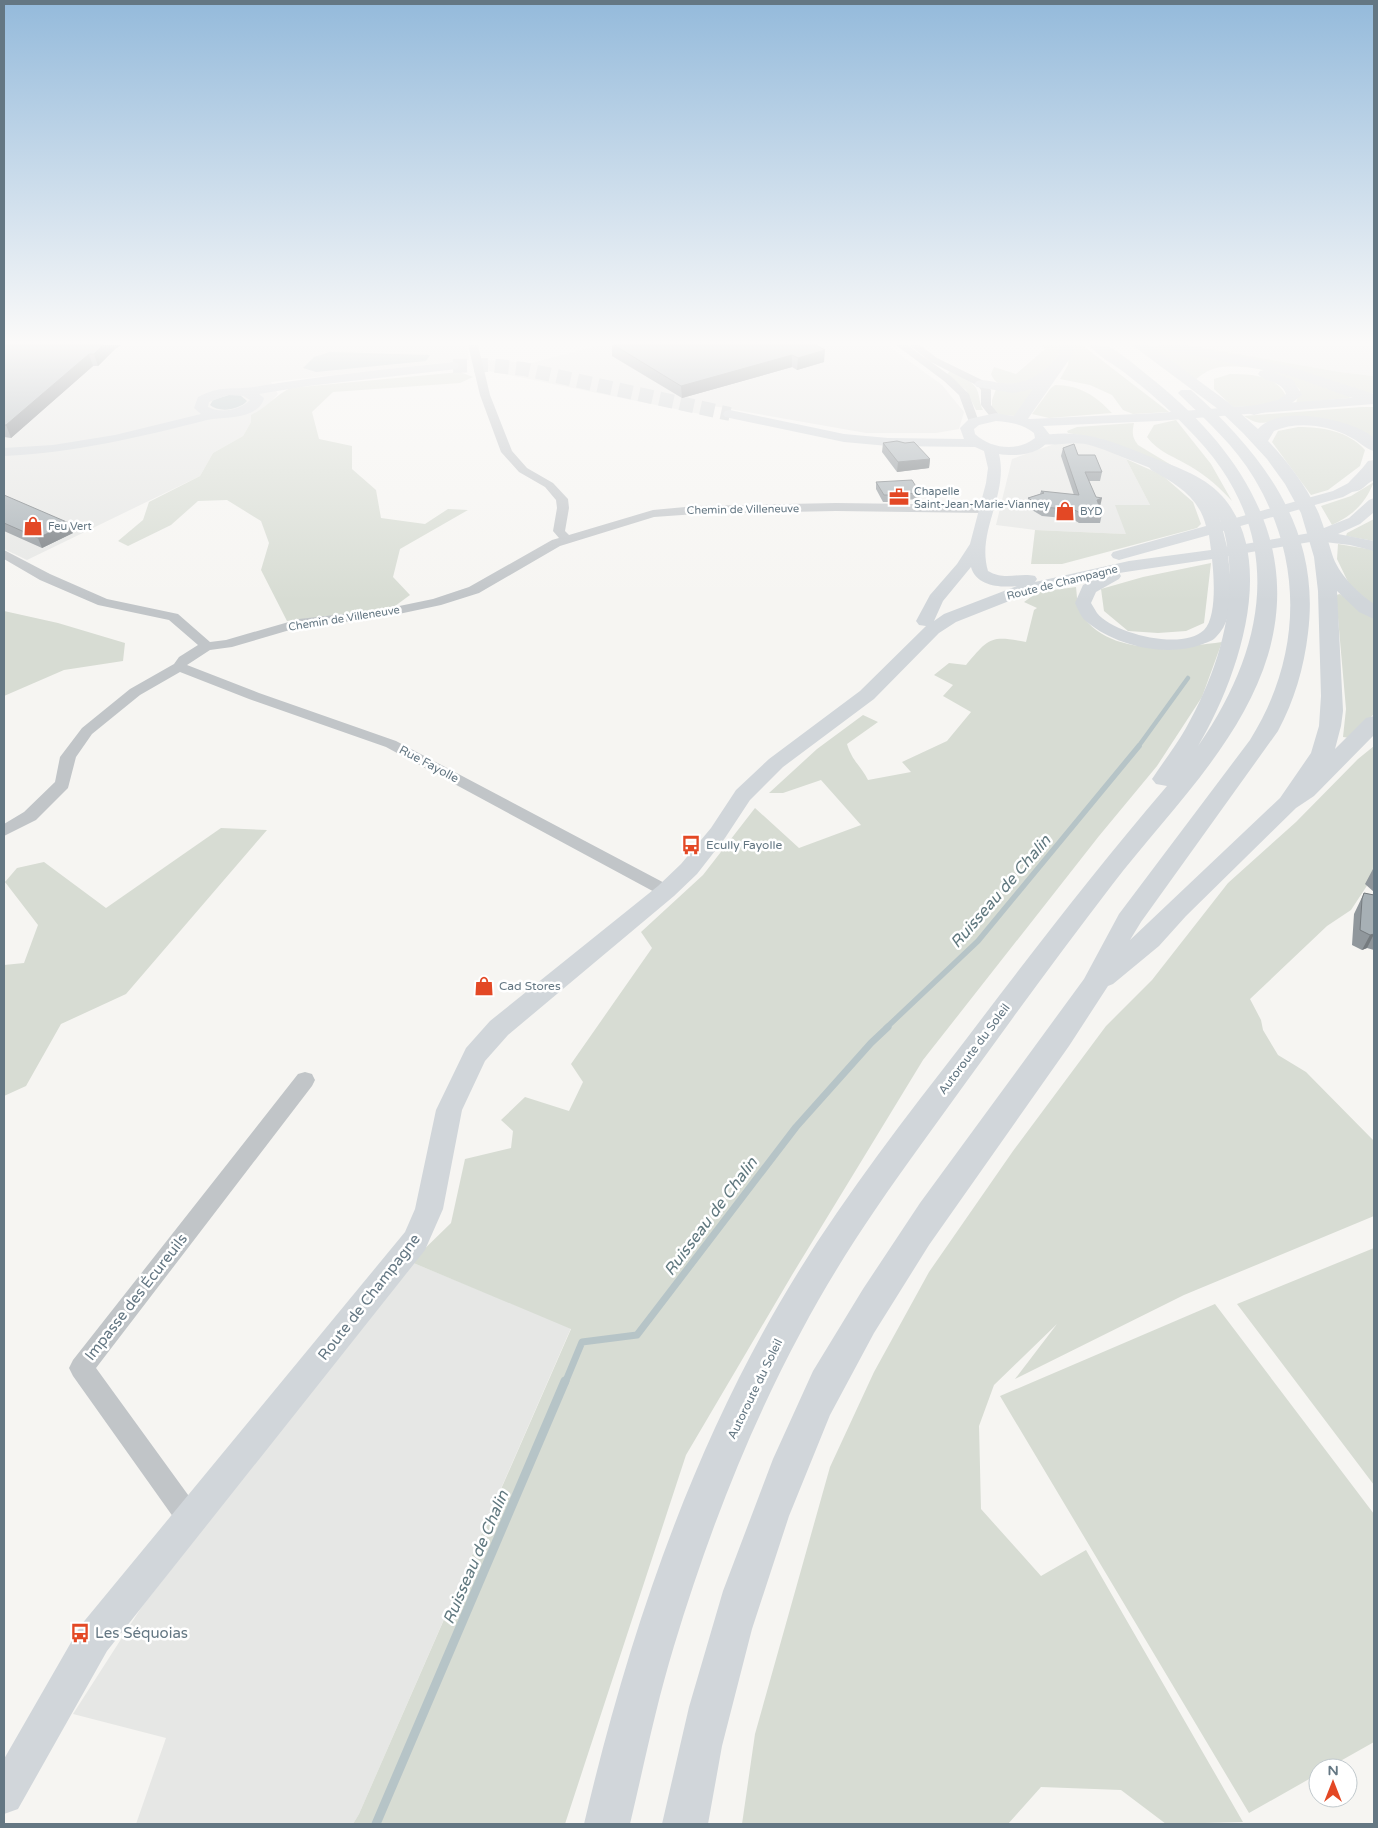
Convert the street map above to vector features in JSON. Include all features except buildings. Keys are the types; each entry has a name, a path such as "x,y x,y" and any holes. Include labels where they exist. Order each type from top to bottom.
{"highway":[{"name":"Autoroute du Soleil","path":"607,1824 653,1650 693,1528 738,1422 776,1344 816,1272 883,1172 1124,851 1202,758 1241,698 1254,668 1262,641 1266,612 1267,575 1261,538 1250,506 1219,452 1199,430"},
{"path":"685,1824 708,1717 727,1645 752,1566 793,1455 834,1370 885,1284 943,1196 1097,982 1125,926 1253,752 1276,716 1288,683 1297,648 1300,621 1300,589 1296,556 1288,526 1262,474 1226,430"},
{"path":"1250,430 1260,441 1299,496 1314,529 1323,557 1328,609 1330,723 1323,751 1288,803"},
{"path":"1260,441 1265,430"},
{"path":"1349,430 1365,438 1374,446"},
{"path":"1042,440 1064,437 1100,441 1164,467 1194,482 1224,509 1236,542 1240,563 1241,588 1240,609 1234,635 1205,713 1179,759 1142,807 1124,851"},
{"path":"1354,486 1367,475 1374,464"},
{"path":"1323,557 1344,589 1374,613"},
{"path":"1097,982 1150,939 1177,909 1288,803 1306,790 1373,725"}],"main road":[{"path":"4,450 56,444 133,430"},
{"path":"4,450 53,449 106,440 147,430"},
{"path":"807,430 866,441 976,443 990,448 1008,450 1030,448 1042,440 1043,436 1040,430"},
{"path":"822,430 884,438 928,438 957,430"},
{"path":"970,430 970,438 976,443"},
{"path":"990,448 995,471"},
{"path":"1008,450 995,471 978,544 978,567 981,574 986,578 1005,582 1040,577"},
{"path":"1136,457 1183,483 1203,502 1212,515 1221,559 1218,624 1211,633 1197,640 1176,644 1149,643 1106,630 1093,620 1085,609 1083,596 1087,589 1100,581 1133,570 1191,558"},
{"name":"Route de Champagne","path":"4,1795 94,1638 415,1241 429,1209 449,1110 474,1056 499,1028 666,891 690,869 718,833 743,795 925,620 971,593 1040,577 1317,500 1354,486 1374,474"},
{"path":"1332,535 1366,514 1374,503"},
{"name":"Route de Champagne","path":"790,751 866,695 894,670 933,629 950,618 991,600 1059,581 1129,566 1191,558 1312,537 1332,535 1374,546"},
{"path":"925,620 929,607 935,598 961,570 978,544"},
{"path":"950,618 966,605 971,593 972,576 978,567"}],"street":[{"path":"499,430 507,452 523,470 557,491 562,499 563,508 559,531 568,540"},
{"name":"Chemin de Villeneuve","path":"4,831 30,816 62,784 68,757 86,731 135,692 180,667 184,660 207,646 227,644 299,623 380,614 436,602 474,590 556,543 636,518 674,511 836,507 986,509"},
{"path":"4,554 45,577 103,602 173,617 207,646"},
{"name":"Rue Fayolle","path":"180,667 254,696 391,744 666,891"},
{"name":"Impasse des Écureuils","path":"190,1519 81,1368 305,1080"}],"shaded area":[{"path":"4,430 246,430 243,436 213,453 200,476 27,560 4,549"},
{"path":"246,430 317,430 319,439 352,446 352,469 376,490 381,518 425,524 448,509 468,510 400,549 393,577 410,595 391,609 287,621 261,570 269,543 261,521 227,500 198,501 171,525 128,546 118,541 143,520 149,502 200,476 213,453 243,436"},
{"path":"851,430 951,430 936,433 866,433"},
{"path":"1133,430 1133,435 1138,445 1191,477 1101,439 1068,433 1067,431"},
{"path":"1151,430 1184,430 1211,464 1232,501 1204,475 1162,451 1147,437"},
{"path":"1332,430 1343,434 1365,450 1360,466 1328,490 1311,495 1272,442 1278,431"},
{"path":"1357,430 1374,430 1374,441"},
{"path":"1063,441 1092,443 1126,459 1150,505 1126,534 1035,530 996,525 1012,459"},
{"path":"1126,459 1162,475 1193,502 1201,524 1197,528 1062,564 1031,564 1035,530 1126,534 1115,505 1150,505"},
{"path":"1374,482 1358,508 1332,525 1321,506 1351,496"},
{"path":"1374,519 1374,541 1346,536 1347,533"},
{"path":"1338,544 1374,550 1374,606 1349,584 1337,559"},
{"path":"1211,563 1204,623 1186,631 1158,633 1128,631 1104,611 1101,589 1143,577"},
{"path":"1076,587 1081,614 1094,628 1109,638 1127,644 1146,647 1185,646 1222,642 1202,697 1157,766 1099,836 923,1060 792,1275 686,1455 565,1824 353,1824 571,1329 411,1262 451,1223 465,1159 511,1148 513,1131 501,1120 525,1097 569,1111 583,1082 571,1064 652,948 641,932 703,875 755,808 799,848 861,825 821,780 783,793 769,793 817,749 863,715 878,722 847,744 851,755 868,780 911,772 902,762 947,741 971,712 943,696 953,685 934,675 949,663 966,665 980,649 991,641 1005,639 1026,642 1034,610 1037,608 1024,602 1038,592"},
{"path":"1340,594 1374,618 1374,714 1350,738 1343,737 1346,709 1336,595"},
{"path":"4,611 58,623 125,643 123,661 64,670 4,696"},
{"path":"1374,746 1374,875 1351,910 1327,926 1250,999 1261,1020 1263,1030 1278,1055 1306,1072 1374,1141 1374,1216 1184,1295 1015,1379 1057,1324 994,1385 979,1426 981,1509 1041,1576 1086,1550 1243,1822 1166,1824 1121,1790 1041,1787 1008,1824 742,1824 755,1734 830,1467 874,1372 929,1272 1013,1151 1106,1026 1152,980 1228,883 1296,822 1358,759"},
{"path":"221,828 267,830 126,994 61,1024 26,1086 4,1096 4,965 24,963 38,925 5,882 17,868 44,862 106,908"},
{"path":"1374,1248 1374,1485 1237,1304"},
{"path":"411,1262 571,1328 359,1814 353,1824 136,1824 166,1738 73,1714 141,1608"},
{"path":"1215,1304 1374,1514 1374,1742 1346,1758 1308,1758 1308,1780 1249,1813 1000,1396"}],"waterway":[{"name":"Ruisseau de Chalin","path":"1138,747 1188,678"},
{"name":"Ruisseau de Chalin","path":"886,1028 978,941 1139,746"},
{"name":"Ruisseau de Chalin","path":"565,1383 582,1342 637,1335 796,1127 871,1043 888,1027"},
{"name":"Ruisseau de Chalin","path":"376,1824 565,1381"}],"place":[{"name":"Chapelle Saint-Jean-Marie-Vianney","path":"899,497"},
{"name":"BYD","path":"1065,511"},
{"name":"Feu Vert","path":"33,526"},
{"name":"Ecully Fayolle","path":"691,845"},
{"name":"Cad Stores","path":"484,986"},
{"name":"Les Séquoias","path":"80,1633"}]}
